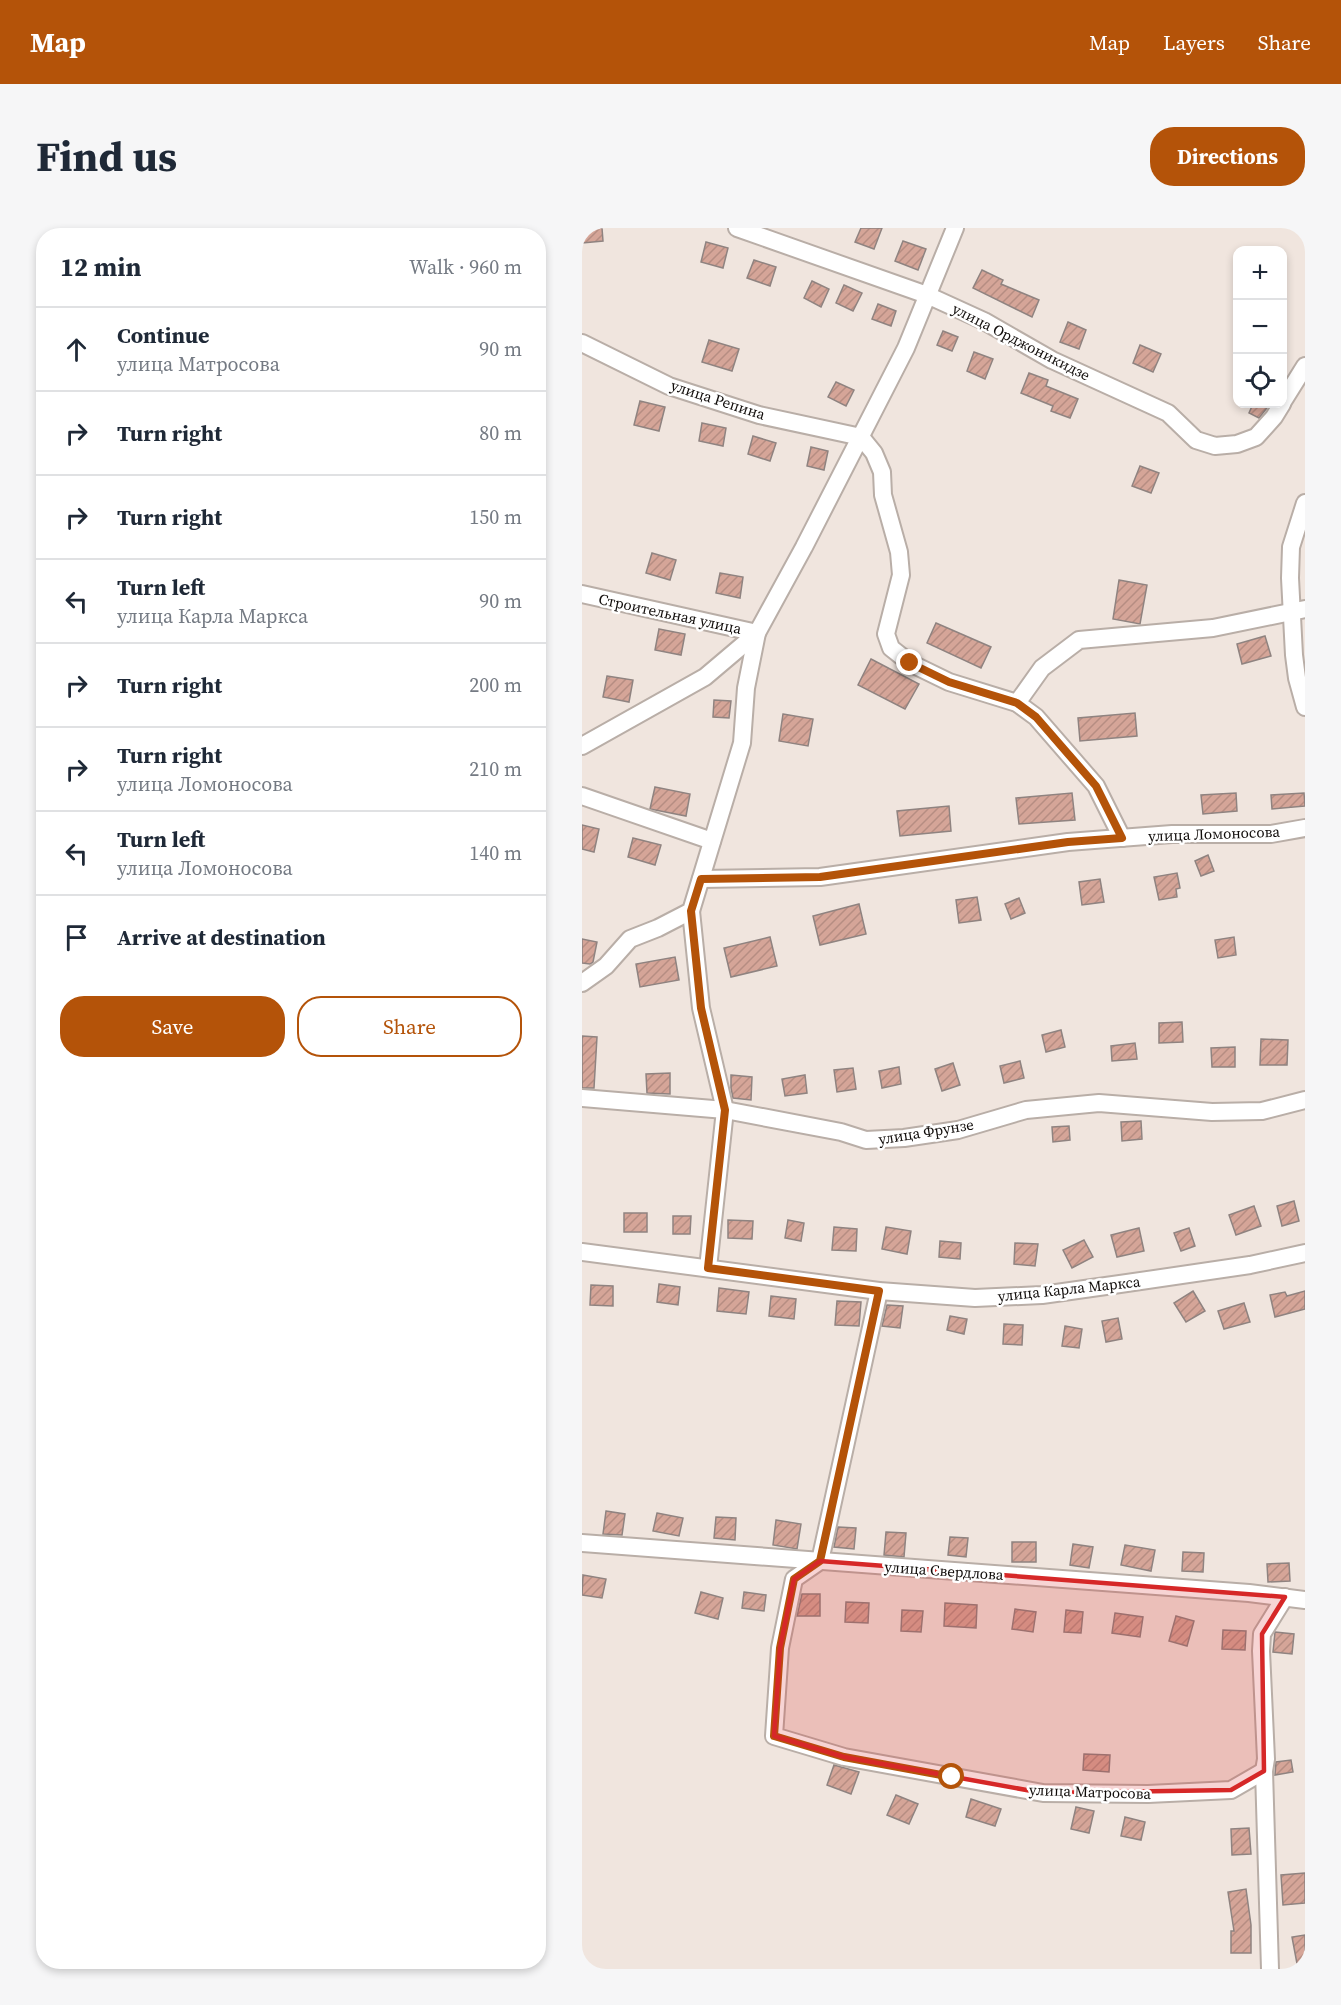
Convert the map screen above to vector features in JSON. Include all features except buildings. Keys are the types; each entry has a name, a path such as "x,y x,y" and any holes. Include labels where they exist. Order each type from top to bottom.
{"street":[{"name":"улица Орджоникидзе","path":"737,228 927,295 984,321 1052,360 1168,413 1196,440 1215,447 1237,444 1256,437 1279,408"},
{"path":"708,1268 725,1110 701,1008 691,911 742,743 746,688 757,633 804,547 906,348 955,228"},
{"name":"улица Репина","path":"582,343 669,386 759,415 861,437"},
{"name":"улица Орджоникидзе","path":"1287,395 1305,366"},
{"path":"861,437 874,453 882,472 883,495 899,552 901,574 886,634 891,648 910,663 949,682 1017,703 1043,725 1096,786 1122,838"},
{"path":"1305,503 1292,547 1290,578 1298,610 1292,634 1296,667 1305,707"},
{"name":"Строительная улица","path":"582,594 757,633"},
{"path":"1017,703 1042,668 1079,640 1213,628 1298,610"},
{"path":"582,746 705,677 757,633"},
{"path":"582,796 712,841"},
{"name":"улица Ломоносова","path":"701,879 820,877 1068,842 1172,834 1271,834 1305,828"},
{"path":"582,983 606,966 630,939 691,911"},
{"name":"улица Фрунзе","path":"582,1098 725,1110 841,1132 866,1140 904,1138 958,1130 1026,1110 1099,1103 1212,1112 1252,1112 1305,1100"},
{"name":"улица Карла Маркса","path":"582,1252 879,1291 975,1298 1042,1295 1250,1265 1305,1253"},
{"path":"820,1561 879,1291"},
{"name":"улица Свердлова","path":"582,1543 1249,1593 1305,1600"},
{"name":"улица Матросова","path":"820,1561 794,1579 780,1648 774,1736 844,1757 1043,1793 1148,1794 1231,1790 1264,1772"},
{"path":"1270,1969 1262,1634 1285,1597"}],"highlighted area":[{"path":"820,1561 1285,1597 1262,1634 1264,1771 1231,1790 1043,1793 844,1757 774,1736 780,1648 794,1579"}],"route":[{"path":"910,663 949,682 1017,703 1036,717 1096,786 1122,838 1068,842 820,877 701,879 691,911 701,1008 725,1110 708,1268 879,1291 820,1561 794,1579 780,1648 774,1736 844,1757 952,1777"}]}
